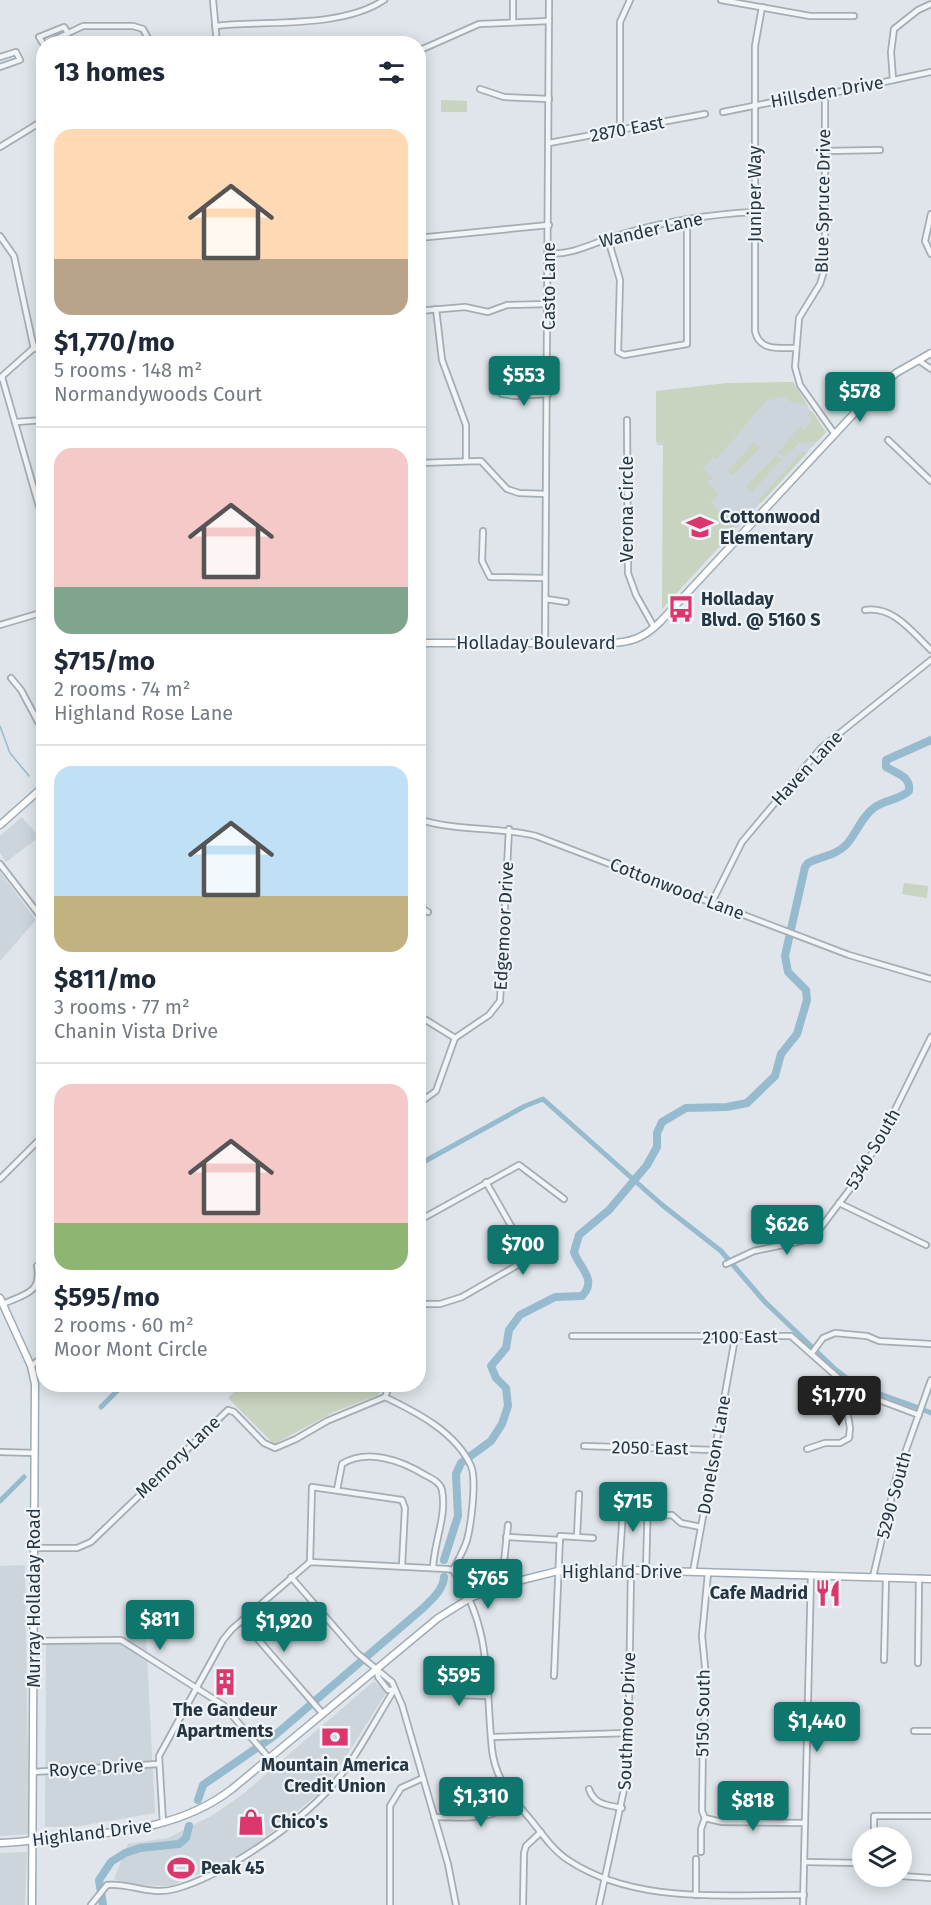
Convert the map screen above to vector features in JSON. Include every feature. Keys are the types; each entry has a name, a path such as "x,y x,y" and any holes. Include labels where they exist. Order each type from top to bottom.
{"main road":[{"name":"Holladay Boulevard","path":"426,643 625,642 640,638 654,627 883,383 931,353"},
{"path":"0,825 36,793"},
{"name":"Murray Holladay Road","path":"1,1301 31,1366 35,1387 32,1905"},
{"name":"Highland Drive","path":"0,1844 121,1833 163,1823 209,1804 269,1758 438,1618 470,1598 521,1579 558,1571 631,1570 931,1579"}],"street":[{"path":"213,0 216,36"},
{"path":"215,26 327,18 375,5 384,0"},
{"path":"513,0 513,21"},
{"name":"Casto Lane","path":"545,643 549,304 549,0"},
{"path":"620,130 620,22 630,0"},
{"path":"721,0 810,16 854,16"},
{"path":"893,80 891,52 894,29 918,10 931,4"},
{"name":"Juniper Way","path":"762,8 755,46 756,334 759,342 767,347 795,348"},
{"path":"426,47 473,26 513,21 549,21"},
{"path":"42,36 64,27 68,33"},
{"path":"62,36 77,27 138,27 149,36"},
{"path":"0,57 16,52 20,60 0,67"},
{"name":"Hillsden Drive","path":"723,112 825,95 931,72"},
{"path":"480,89 504,97 549,99"},
{"name":"Blue Spruce Drive","path":"825,95 824,272 820,285 799,318 795,371 800,385 834,433"},
{"name":"2870 East","path":"549,143 705,114"},
{"path":"0,147 36,125"},
{"path":"825,151 879,150"},
{"name":"Wander Lane","path":"549,252 569,252 608,238 728,213 755,212"},
{"path":"931,214 925,241 931,254"},
{"path":"608,238 620,280 616,328 619,354 687,344 687,221"},
{"path":"426,237 549,225"},
{"path":"0,236 14,256 34,349 1,377 36,495"},
{"path":"426,310 465,307 486,312 507,305 549,304"},
{"path":"436,309 442,360 466,425 466,461"},
{"path":"918,360 931,369"},
{"path":"502,394 520,396 548,394"},
{"name":"Verona Circle","path":"627,420 628,573 636,595 654,627"},
{"path":"16,422 36,421"},
{"path":"888,440 931,481"},
{"path":"426,463 485,462 497,481 511,491 546,494"},
{"path":"483,531 482,561 490,577 545,579"},
{"path":"546,599 566,602"},
{"path":"865,610 881,610 891,613 931,650"},
{"path":"0,625 36,614"},
{"name":"Haven Lane","path":"712,902 742,842 816,754 848,725 931,660"},
{"path":"11,678 21,690 36,718"},
{"name":"Cottonwood Lane","path":"426,821 453,828 509,829 555,842 849,955 931,979"},
{"name":"Edgemoor Drive","path":"455,1038 489,1015 500,1001 509,829"},
{"path":"0,864 36,911"},
{"path":"426,1020 455,1038 436,1091 426,1098"},
{"name":"5340 South","path":"726,1264 754,1251 810,1238 839,1203 881,1138 931,1037"},
{"path":"0,1179 36,1143"},
{"path":"426,1216 519,1165 564,1199"},
{"path":"426,1304 440,1304 462,1297 523,1262 522,1245 486,1182"},
{"path":"839,1203 926,1245"},
{"path":"1,1301 36,1286"},
{"path":"0,1317 8,1315"},
{"path":"814,1350 823,1338 835,1333 867,1336 879,1341 931,1344"},
{"name":"2100 East","path":"572,1336 735,1338 791,1336 814,1350 852,1390 920,1410"},
{"name":"Donelson Lane","path":"693,1572 735,1338"},
{"path":"31,1366 36,1362"},
{"name":"5290 South","path":"873,1577 896,1478 931,1380"},
{"path":"807,1449 825,1443 840,1443 849,1438 847,1410 852,1390"},
{"path":"387,1392 385,1398 418,1413 438,1429 469,1462 473,1478 467,1540 453,1570"},
{"name":"Memory Lane","path":"34,1548 77,1548 92,1542 228,1410 234,1412 266,1445 275,1448 327,1421 385,1398"},
{"name":"2050 East","path":"584,1446 715,1450"},
{"path":"0,1452 35,1453"},
{"path":"336,1490 342,1464 367,1457 402,1462 440,1485 443,1517 434,1547 433,1568"},
{"path":"310,1562 312,1487 402,1500 405,1509 402,1566"},
{"path":"577,1537 579,1494"},
{"path":"619,1570 624,1496"},
{"path":"646,1571 648,1496"},
{"path":"648,1516 672,1515 681,1523 701,1527"},
{"path":"504,1562 508,1525"},
{"path":"554,1676 561,1536 593,1538"},
{"path":"506,1537 560,1540"},
{"path":"163,1823 158,1764 160,1753 223,1640 291,1577 310,1562 453,1570"},
{"path":"453,1570 470,1598 482,1631 491,1737 498,1776 515,1801 567,1859 606,1878 650,1891 696,1895 804,1894"},
{"name":"Southmoor Drive","path":"599,1905 622,1808 629,1733 631,1570"},
{"name":"5150 South","path":"701,1852 701,1829 705,1818 702,1811 702,1756 707,1678 702,1636 708,1573"},
{"path":"804,1905 811,1575"},
{"path":"291,1577 357,1653 392,1682 402,1705 448,1864 456,1905"},
{"path":"884,1660 885,1578"},
{"path":"918,1663 919,1578"},
{"path":"242,1621 322,1714"},
{"path":"34,1641 114,1639 223,1705 269,1758"},
{"path":"446,1682 459,1695 488,1696"},
{"path":"92,1905 102,1888 115,1884 146,1891 174,1889 248,1855 331,1787 394,1690"},
{"path":"914,1731 931,1731"},
{"path":"491,1737 629,1733"},
{"name":"Royce Drive","path":"33,1772 158,1764"},
{"path":"390,1905 390,1806 401,1788 423,1778"},
{"path":"589,1789 593,1799 598,1803 622,1808"},
{"path":"434,1817 489,1817 496,1815 515,1801"},
{"path":"874,1827 874,1816 931,1816"},
{"path":"705,1818 722,1822 805,1823"},
{"path":"523,1905 524,1853 531,1840 541,1832"},
{"path":"696,1859 696,1895"},
{"path":"804,1862 852,1863"},
{"path":"912,1877 931,1878"}],"shaded area":[{"name":"Cottonwood Elementary","path":"792,382 825,433 662,609 664,445 657,445 656,401 736,384"},
{"path":"22,817 36,833 36,839 6,862 0,853 0,836"},
{"path":"0,872 36,920 0,961"},
{"path":"25,1565 29,1834 0,1836 0,1566"},
{"path":"146,1635 155,1813 74,1827 45,1827 46,1644"},
{"path":"374,1681 386,1693 331,1780 316,1796 254,1846 234,1859 171,1886 130,1885 114,1879 128,1844 168,1838 213,1815 243,1794"},
{"path":"27,1852 25,1905 0,1905 0,1853"}],"green space":[{"path":"441,100 467,101 467,112 441,112"},
{"name":"Cottonwood Elementary","path":"793,382 808,406 789,401 785,396 766,401 736,436 726,427 736,437 716,459 707,452 713,458 703,469 713,478 707,482 719,494 710,503 732,521 736,517 734,530 662,609 663,442 656,442 656,391 727,383"},
{"path":"812,411 826,432 818,441 800,443 792,436 801,427 804,430 812,420 806,414"},
{"path":"791,437 799,444 784,457 778,452"},
{"path":"754,442 760,448 733,475 724,467 730,469"},
{"path":"803,451 807,453 761,503 758,500"},
{"path":"776,455 781,460 752,492 746,486"},
{"path":"904,883 928,886 927,898 902,894"},
{"path":"234,1392 380,1392 378,1395 334,1412 274,1444 228,1398"}],"waterway":[{"path":"0,726 10,753 29,776"},
{"path":"444,1560 458,1516 456,1474 461,1463 491,1441 502,1424 508,1406 506,1388 496,1378 491,1366 506,1348 509,1330 520,1315 555,1297 582,1296 588,1279 574,1252 579,1235 609,1210 647,1165 657,1147 657,1133 662,1122 686,1108 727,1107 747,1103 775,1076 781,1054 797,1034 807,1000 806,990 788,972 785,956 805,867 808,863 846,845 866,815 875,807 909,791 908,782 898,773 886,767 886,760 931,740"},
{"path":"426,1161 525,1106 543,1099 661,1204 721,1251 765,1302 835,1369 849,1380 869,1390 919,1408"},
{"path":"101,1407 116,1392"},
{"path":"924,1410 931,1413"},
{"path":"0,1501 24,1477"},
{"path":"198,1800 203,1785 274,1736 422,1609 439,1591 444,1577"},
{"path":"103,1905 99,1880 111,1862 125,1853 140,1848 179,1844 186,1838 189,1826"}],"place":[{"name":"Cottonwood Elementary","path":"700,527"},
{"name":"Holladay Blvd. @ 5160 S","path":"681,609"},
{"name":"Cafe Madrid","path":"828,1593"},
{"name":"The Gandeur Apartments","path":"225,1682"},
{"name":"Mountain America Credit Union","path":"335,1737"},
{"name":"Chico's","path":"251,1822"},
{"name":"Peak 45","path":"181,1868"}]}
